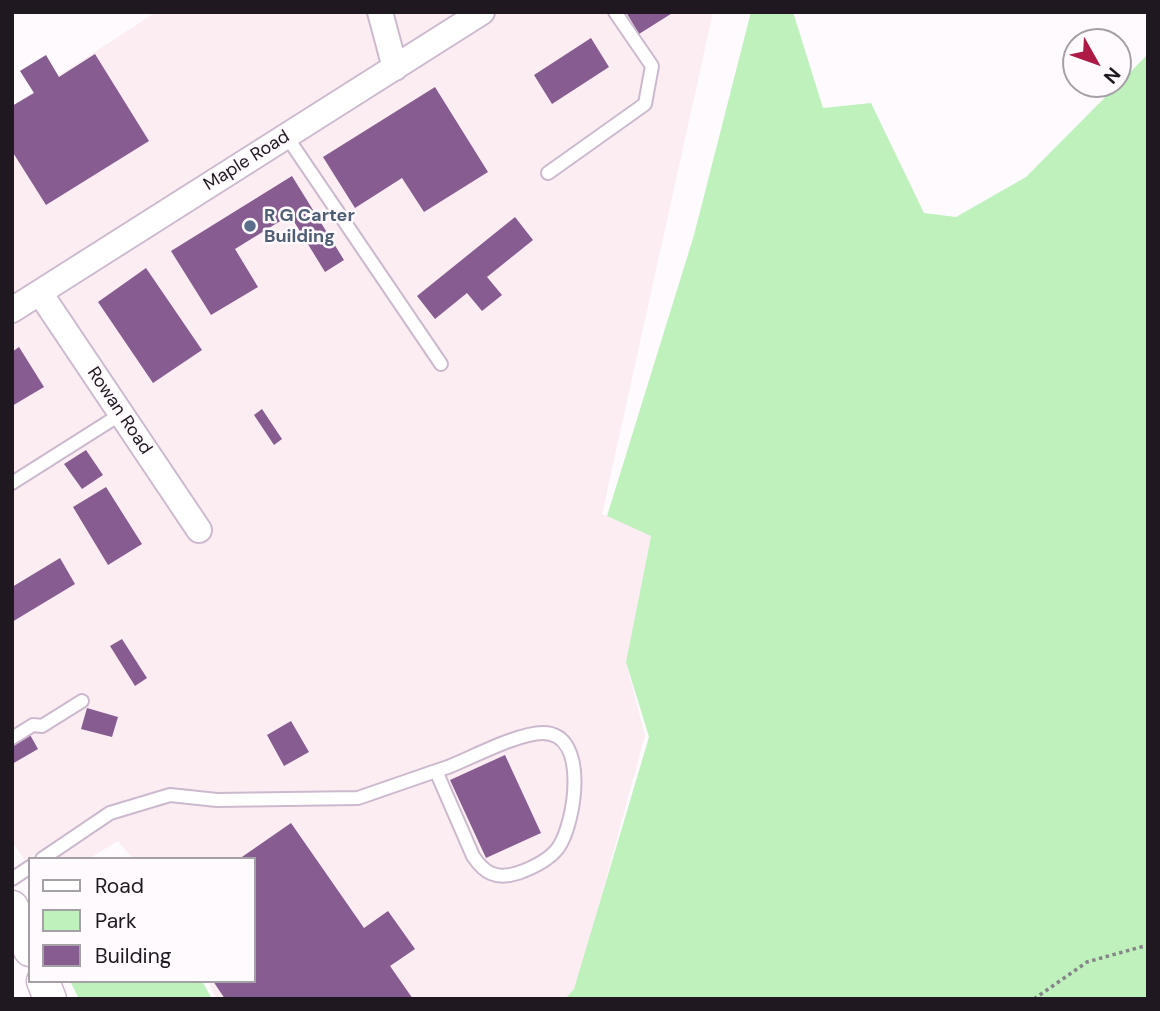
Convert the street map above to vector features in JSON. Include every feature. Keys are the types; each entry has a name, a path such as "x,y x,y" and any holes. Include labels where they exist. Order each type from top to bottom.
{"street":[{"path":"380,12 395,68"},
{"name":"Maple Road","path":"12,310 482,12"},
{"name":"Rowan Road","path":"40,293 199,530"},
{"path":"12,907 28,945"}],"lane":[{"path":"548,173 645,104 652,66 615,12"},
{"path":"287,136 441,364"},
{"path":"12,483 121,414"},
{"path":"12,738 33,724 42,726 82,701"},
{"path":"45,857 110,813 170,794 217,800 358,798 527,735 546,733 561,739 570,752 574,768 575,799 567,832 557,850 533,867 511,875 494,875 481,869 436,771"},
{"path":"12,879 28,868"}],"path":[{"path":"1034,999 1087,962 1148,945"}],"shaded area":[{"path":"156,12 713,12 602,514 651,535 626,662 645,735 577,986 565,999 216,999 209,983 256,983 256,857 131,857 118,841 91,857 28,857 28,864 12,842 12,106"}],"green space":[{"path":"751,12 793,12 823,108 871,103 924,213 956,217 1026,177 1104,98 1132,98 1132,70 1148,54 1148,996 1145,999 565,999 574,989 649,737 626,662 651,536 607,516 694,235"},
{"path":"71,983 203,983 212,999 79,999"}],"building":[{"path":"626,12 674,12 639,34"},
{"path":"591,38 609,67 552,104 534,75"},
{"path":"95,54 149,141 46,205 12,151 12,106 34,93 20,71 46,55 59,77"},
{"path":"435,87 488,172 424,212 402,178 355,208 323,157"},
{"path":"292,176 344,260 325,272 290,215 235,249 258,287 211,315 171,251"},
{"path":"515,217 533,240 487,277 502,295 482,311 467,293 435,319 417,296"},
{"path":"146,268 202,350 153,383 98,302"},
{"path":"19,347 44,387 12,406 12,352"},
{"path":"262,409 282,439 274,445 254,415"},
{"path":"86,450 103,475 82,489 64,464"},
{"path":"106,487 142,544 108,565 73,507"},
{"path":"60,558 75,584 12,622 12,587"},
{"path":"122,639 147,678 135,686 110,646"},
{"path":"87,708 118,717 112,737 81,729"},
{"path":"291,721 309,752 284,766 267,735"},
{"path":"29,733 38,749 12,764 12,742"},
{"path":"505,755 541,833 486,858 450,780"},
{"path":"291,823 364,928 388,911 415,949 390,966 413,999 225,999 214,983 256,983 256,857 242,857"}],"place":[{"name":"R G Carter Building","path":"250,226"}]}
